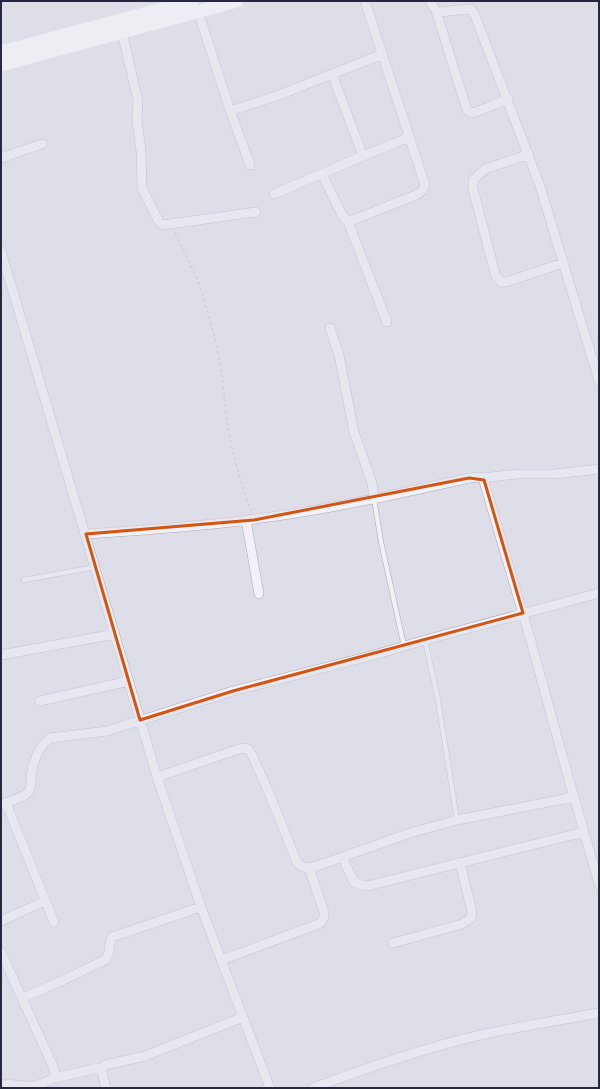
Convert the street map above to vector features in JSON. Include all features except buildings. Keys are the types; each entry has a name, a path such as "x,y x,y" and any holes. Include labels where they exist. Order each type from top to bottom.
{"street":[{"path":"1,52 195,6 237,1"},
{"path":"348,222 416,195 423,190 424,182 365,1"},
{"path":"430,1 436,11 467,110 470,113 476,112 508,99"},
{"path":"1,65 122,32 195,6"},
{"path":"195,6 250,165"},
{"path":"436,11 444,12 465,9 473,11 508,99 540,186 599,381"},
{"path":"122,32 138,101 137,121 142,163 142,188 159,222 163,225 256,212"},
{"path":"231,112 233,110 279,95 383,54"},
{"path":"332,74 363,156"},
{"path":"274,194 410,137"},
{"path":"1,158 42,144"},
{"path":"529,154 485,169 473,180 473,189 496,277 502,282 506,282 563,264"},
{"path":"322,174 342,215 348,222 387,322"},
{"path":"1,251 157,777 201,907 270,1088"},
{"path":"330,328 339,355 354,432 372,483 374,498"},
{"path":"86,534 198,526 250,520 302,512 469,478 517,474 555,474 599,469"},
{"path":"483,478 523,613 599,884"},
{"path":"250,520 259,594"},
{"path":"54,922 3,804 28,792 31,787 31,776 36,756 43,743 50,738 107,731 233,691 374,655 599,593"},
{"path":"1,655 115,634"},
{"path":"40,701 128,682"},
{"path":"157,777 242,748 248,749 252,754 297,863 303,867 309,868 410,833 458,820 574,797"},
{"path":"342,857 354,882 367,886 584,832"},
{"path":"393,943 462,924 471,918 472,912 460,862"},
{"path":"222,960 321,923 324,912 309,868"},
{"path":"1,921 45,901"},
{"path":"22,998 105,960 109,955 110,941 112,937 201,907"},
{"path":"1,952 56,1073 55,1078"},
{"path":"313,1088 418,1052 477,1036 599,1013"},
{"path":"1,1085 13,1084 26,1087 96,1066 105,1066 145,1056 243,1017"},
{"path":"96,1066 102,1072 106,1088"}],"lane":[{"path":"374,498 381,542 404,646"},
{"path":"24,580 95,567"},
{"path":"425,640 438,700 458,820"}],"path":[{"path":"170,224 199,283 214,334 222,372 224,401 232,448 250,520"}],"highlighted area":[{"path":"469,478 484,480 523,613 233,691 140,720 86,534 254,520"}]}
